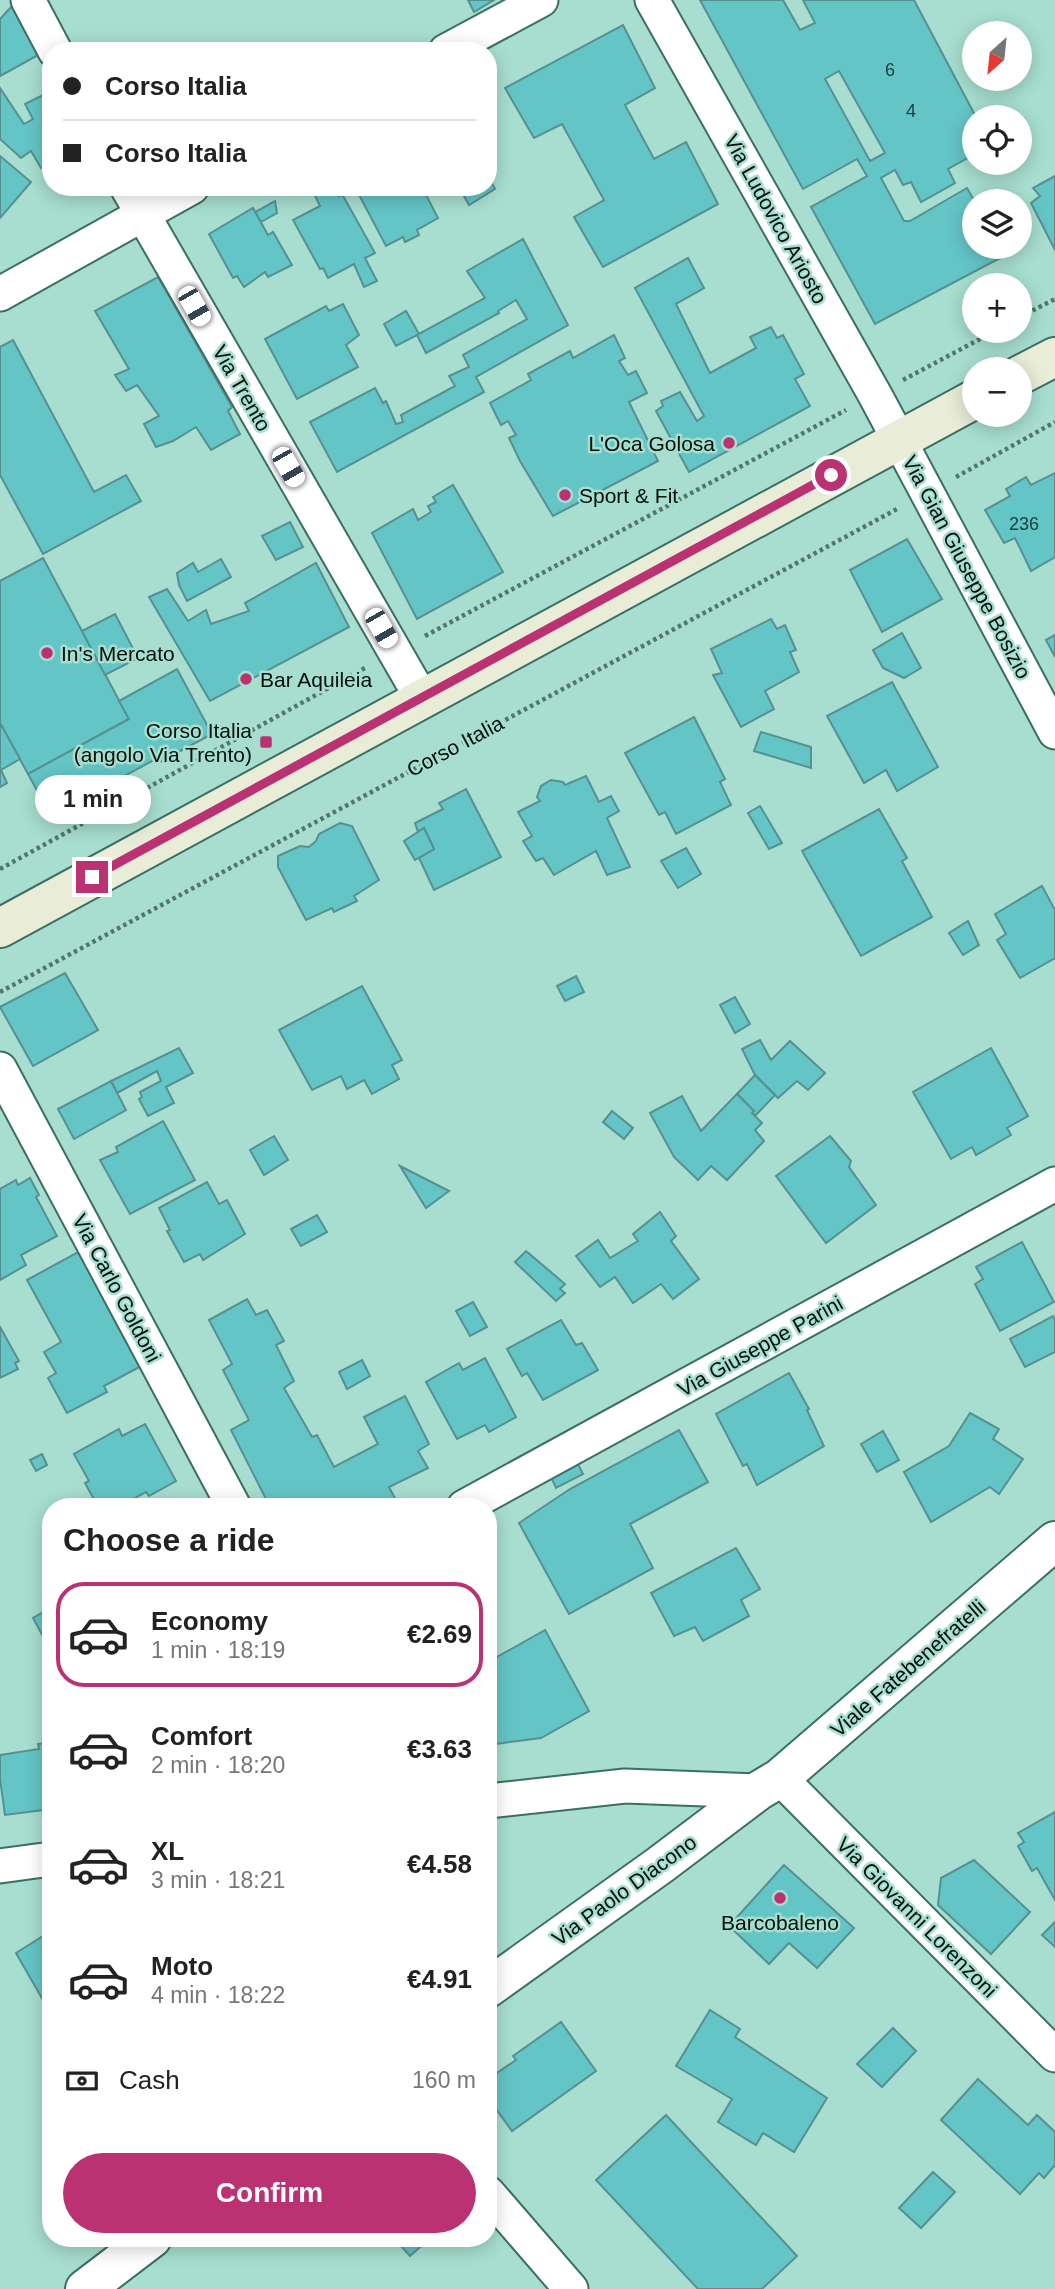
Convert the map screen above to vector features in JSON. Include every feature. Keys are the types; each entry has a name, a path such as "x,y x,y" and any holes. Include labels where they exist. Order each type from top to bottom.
{"main road":[{"path":"1032,369 1055,357"},
{"path":"0,928 962,406"}],"street":[{"path":"28,0 50,42"},
{"path":"463,42 541,0"},
{"name":"Via Ludovico Ariosto","path":"652,0 875,395 897,439"},
{"path":"0,294 134,201 155,196"},
{"name":"Via Trento","path":"134,201 421,698"},
{"name":"Via Gian Giuseppe Bosizio","path":"897,439 928,492 1055,732"},
{"name":"Via Carlo Goldoni","path":"0,1069 229,1498"},
{"name":"Via Giuseppe Parini","path":"480,1498 1055,1184"},
{"name":"Viale Fatebenefratelli","path":"769,1784 1055,1541"},
{"path":"497,1800 625,1786 769,1784"},
{"name":"Via Paolo Diacono","path":"497,1982 769,1784"},
{"name":"Via Giovanni Lorenzoni","path":"769,1784 1055,2055"},
{"path":"0,1866 42,1860"},
{"path":"497,2203 571,2289"},
{"path":"85,2289 140,2247"}],"path":[{"path":"1032,311 1055,299"},
{"path":"910,376 972,343"},
{"path":"431,632 854,406"},
{"path":"966,472 1055,422"},
{"name":"Corso Italia","path":"0,992 911,502"},
{"path":"0,869 367,667"}],"building":[{"path":"468,0 494,0 474,12"},
{"path":"700,0 783,0 800,30 815,23 803,0 914,0 970,105 962,105 962,161 948,169 955,183 921,202 911,182 903,185 895,170 881,178 904,221 910,221 962,191 962,259 998,259 972,273 962,273 962,278 875,324 811,207 867,176 857,159 803,189","holes":["839,71 885,153 870,161 825,79"]},
{"path":"12,6 40,54 0,76 0,19"},
{"path":"623,25 655,88 625,105 654,159 686,142 718,204 603,267 574,217 604,200 562,124 534,138 505,88"},
{"path":"0,88 24,124 33,119 25,104 42,96 42,168 31,151 21,158 0,139"},
{"path":"0,156 31,182 0,218"},
{"path":"1055,176 1055,250 1032,205 1040,196 1033,188"},
{"path":"315,196 343,196 375,253 365,258 377,281 364,287 354,264 328,278 323,268 320,269 293,220 320,206"},
{"path":"360,196 427,196 438,218 417,230 419,235 405,242 403,237 386,246"},
{"path":"464,196 484,196 469,205"},
{"path":"275,201 277,213 261,222 255,212"},
{"path":"253,208 268,235 273,232 292,265 268,277 265,272 244,287 237,276 233,278 209,234"},
{"path":"523,239 568,325 476,377 484,392 337,472 310,422 375,388 383,403 386,401 396,424 403,422 401,415 455,386 449,376 469,367 463,355 527,319 516,300 498,311 499,313 426,353 417,335 396,346 384,324 406,311 419,334 485,298 467,271"},
{"path":"688,258 704,288 676,304 710,373 756,348 750,337 771,327 777,338 783,335 804,374 795,379 810,406 689,472 656,411 663,406 661,401 680,392 697,421 704,416 635,288"},
{"path":"158,277 232,407 228,411 240,434 211,450 196,427 173,441 156,447 144,424 159,416 137,385 126,391 115,375 129,369 95,311"},
{"path":"343,304 359,335 346,345 358,367 297,399 265,339 326,306 329,311"},
{"path":"614,335 625,358 619,361 628,375 636,371 647,393 629,402 658,461 553,516 509,438 516,435 508,421 501,425 490,403 531,380 528,374 570,351 573,358"},
{"path":"13,340 94,492 126,475 141,501 43,554 0,475 0,347"},
{"path":"1055,473 1055,557 1031,571 1015,538 1004,543 985,510 1010,496 1006,489 1026,477 1031,485"},
{"path":"453,485 503,572 417,619 372,533 413,509 418,520 431,512 428,506 436,502 433,497"},
{"path":"290,522 303,547 276,560 262,536"},
{"path":"907,539 942,599 882,632 850,570"},
{"name":"In's Mercato","path":"43,558 129,719 28,774 0,723 0,581"},
{"path":"221,559 231,577 187,601 179,585 177,573 193,563 198,572"},
{"path":"316,563 349,627 210,701 149,597 167,589 188,621 206,610 211,624 249,611 245,603"},
{"path":"115,614 138,658 105,675 82,631"},
{"path":"771,619 777,629 785,625 796,650 790,652 799,672 765,691 774,709 741,727 713,675 722,673 711,649"},
{"path":"902,633 921,668 904,678 883,668 873,650"},
{"path":"1055,635 1055,657 1046,640"},
{"path":"177,669 212,734 158,763 154,760 51,816 28,774 129,719 119,701"},
{"path":"892,682 938,767 897,791 886,770 864,783 827,716"},
{"path":"694,717 725,779 720,782 731,805 676,834 665,812 659,815 625,753"},
{"path":"0,723 20,759 1,770 7,783 0,787"},
{"path":"761,732 811,747 811,768 754,751"},
{"path":"586,776 599,802 611,796 619,811 607,818 630,867 607,875 596,851 554,875 543,858 536,861 523,841 532,836 518,812 540,801 537,797 541,786 551,780 563,782 565,785"},
{"path":"466,789 501,857 434,890 419,858 434,849 424,828 418,832 415,823 443,809 439,803"},
{"path":"760,806 782,843 769,849 748,813"},
{"path":"879,809 907,858 902,861 932,917 861,956 802,851"},
{"path":"340,823 352,826 379,880 354,896 357,901 334,912 332,908 306,920 278,867 278,856 300,846 309,847 319,834"},
{"path":"424,828 434,849 415,860 404,841"},
{"path":"686,848 701,874 678,888 661,861"},
{"path":"1042,886 1055,910 1055,958 1020,978 997,940 1006,934 995,914"},
{"path":"968,921 979,945 963,955 949,933"},
{"path":"65,973 98,1030 33,1066 0,1007"},
{"path":"576,976 584,992 565,1001 557,986"},
{"path":"362,986 402,1060 392,1065 399,1079 372,1094 364,1080 347,1089 341,1076 312,1090 279,1030"},
{"path":"735,997 750,1024 735,1033 720,1005"},
{"path":"760,1040 771,1060 790,1041 825,1073 808,1090 797,1081 778,1098 755,1075 742,1049"},
{"path":"179,1048 193,1073 166,1087 174,1103 148,1116 139,1099 142,1097 140,1092 161,1081 157,1071 117,1093 111,1081"},
{"path":"991,1048 1028,1116 1007,1128 1011,1135 976,1155 972,1147 951,1159 913,1092"},
{"path":"755,1075 775,1095 755,1116 752,1113 754,1111 737,1094"},
{"path":"111,1081 126,1110 74,1139 58,1109"},
{"path":"737,1094 762,1123 755,1130 764,1141 727,1180 711,1166 698,1180 674,1157 650,1113 682,1096 701,1131"},
{"path":"612,1111 633,1128 624,1139 603,1122"},
{"path":"163,1121 195,1180 130,1214 100,1160 118,1152 116,1147"},
{"path":"274,1136 288,1160 264,1175 250,1150"},
{"path":"830,1136 851,1161 849,1167 876,1205 826,1243 776,1176"},
{"path":"400,1166 449,1191 426,1208"},
{"path":"30,1178 39,1195 36,1197 57,1236 21,1255 26,1265 0,1280 0,1189 16,1180 18,1185"},
{"path":"207,1182 219,1204 227,1200 245,1234 203,1260 200,1254 184,1262 167,1231 170,1230 159,1208"},
{"path":"660,1212 676,1236 671,1241 699,1279 673,1299 661,1284 633,1303 615,1277 600,1287 576,1256 598,1240 610,1258 638,1241 633,1234"},
{"path":"317,1215 327,1232 301,1246 291,1229"},
{"path":"1022,1242 1054,1302 1000,1331 975,1284 983,1279 976,1267"},
{"path":"80,1251 143,1365 104,1386 107,1392 67,1413 48,1378 56,1373 44,1352 61,1342 27,1280"},
{"path":"526,1251 565,1284 560,1289 565,1293 556,1301 515,1262"},
{"path":"247,1299 256,1315 267,1310 284,1341 276,1345 294,1381 284,1388 312,1437 317,1435 334,1467 378,1444 364,1417 405,1396 429,1444 418,1451 428,1468 389,1487 395,1498 265,1498 231,1430 249,1420 223,1370 232,1364 209,1320"},
{"path":"473,1302 487,1327 470,1336 456,1311"},
{"path":"1053,1316 1055,1352 1025,1367 1010,1339"},
{"path":"561,1320 576,1345 582,1343 598,1370 543,1400 527,1373 522,1376 507,1349"},
{"path":"0,1327 19,1361 15,1363 18,1369 0,1378"},
{"path":"485,1358 516,1417 489,1432 485,1425 457,1439 426,1382 459,1363 463,1370"},
{"path":"362,1360 370,1376 347,1389 339,1372"},
{"path":"789,1373 809,1409 807,1410 824,1446 757,1485 747,1464 743,1466 716,1414"},
{"path":"970,1413 999,1429 993,1439 1023,1459 999,1494 990,1487 931,1522 904,1472 949,1446"},
{"path":"145,1424 176,1481 149,1496 146,1492 135,1498 93,1498 85,1483 89,1481 74,1454 119,1429 122,1436"},
{"path":"679,1430 708,1482 630,1524 653,1568 569,1614 519,1523 570,1489"},
{"path":"883,1431 899,1460 877,1472 861,1444"},
{"path":"42,1454 47,1465 36,1471 30,1460"},
{"path":"577,1462 583,1474 556,1488 550,1475"},
{"path":"736,1548 760,1589 741,1600 749,1616 703,1641 695,1627 674,1636 651,1593"},
{"path":"42,1613 42,1634 33,1618"},
{"path":"545,1630 589,1711 541,1738 497,1744 497,1657"},
{"path":"38,1744 42,1744 42,1810 5,1815 0,1755 39,1749"},
{"path":"1055,1812 1055,1900 1037,1868 1032,1871 1018,1846 1024,1842 1018,1833"},
{"path":"974,1860 1030,1912 991,1954 938,1905 941,1878"},
{"path":"784,1865 854,1928 817,1968 789,1943 769,1964 729,1926"},
{"path":"1055,1922 1055,1947 1042,1935"},
{"path":"42,1937 42,1998 16,1953"},
{"path":"710,2010 740,2029 735,2037 827,2098 794,2152 763,2133 756,2145 718,2122 732,2099 676,2066"},
{"path":"561,2022 596,2071 512,2131 497,2110 497,2073 516,2060 513,2056"},
{"path":"893,2028 916,2051 882,2087 857,2064"},
{"path":"978,2079 1028,2125 1037,2115 1055,2132 1055,2165 1044,2178 1039,2173 1020,2194 941,2120"},
{"path":"666,2115 797,2256 762,2289 698,2289 596,2180"},
{"path":"933,2172 955,2192 921,2228 899,2208"},
{"path":"402,2247 420,2247 410,2256"}],"place":[{"name":"L'Oca Golosa","path":"729,443"},
{"name":"Sport & Fit","path":"565,495"},
{"name":"In's Mercato","path":"47,653"},
{"name":"Bar Aquileia","path":"246,679"},
{"name":"Corso Italia (angolo Via Trento)","path":"266,742"},
{"name":"Barcobaleno","path":"780,1898"}],"route":[{"path":"92,877 831,475"}]}
